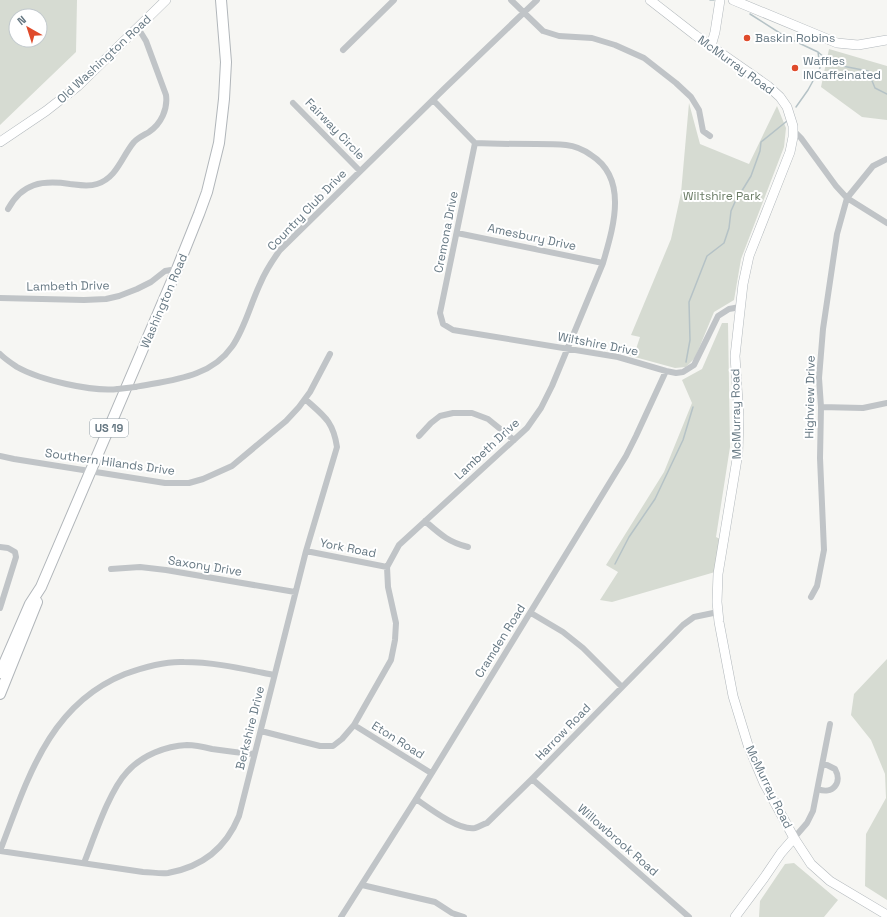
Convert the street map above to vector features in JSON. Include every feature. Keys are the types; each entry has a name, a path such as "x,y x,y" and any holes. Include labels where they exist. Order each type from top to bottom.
{"main road":[{"name":"Old Washington Road","path":"0,142 62,99 96,70 166,0"},
{"name":"Washington Road","path":"0,694 36,607 41,587 177,269 204,200 214,165 220,136 224,99 226,62 221,0"},
{"name":"McMurray Road","path":"650,0 711,46 768,86 780,97 790,113 794,131 790,152 749,256 740,306 735,356 739,417 738,453 718,574 718,612 729,678 748,745 764,782 794,838 811,864 830,881 887,915"},
{"path":"711,46 720,0"},
{"path":"733,0 837,43 858,45 887,40"},
{"name":"Washington Road","path":"0,673 30,604 41,587"},
{"path":"736,917 781,853 794,838"}],"street":[{"path":"343,50 394,0"},
{"path":"511,0 543,31 559,36 592,38 615,44 644,58 691,97 699,110 703,131 710,136"},
{"name":"Country Club Drive","path":"0,354 16,366 34,374 93,389 105,390 170,381 194,374 209,367 224,356 241,333 259,285 280,250 537,0"},
{"path":"8,209 18,195 37,184 47,182 91,186 102,182 115,171 134,143 152,130 158,123 165,111 167,100 166,95 146,41 138,28"},
{"path":"433,100 475,143"},
{"name":"Fairway Circle","path":"293,103 360,171"},
{"path":"794,131 847,198 887,223"},
{"name":"Lambeth Drive","path":"387,567 400,545 527,428 541,408 552,386 603,263 608,245 616,204 614,186 608,170 597,158 584,150 567,145 475,143"},
{"name":"Cremona Drive","path":"443,324 440,313 475,143"},
{"path":"847,198 873,166 887,159"},
{"name":"Highview Drive","path":"811,597 817,586 824,550 820,458 821,407 819,378 823,329 837,234 847,198"},
{"name":"Amesbury Drive","path":"457,233 603,263"},
{"name":"Lambeth Drive","path":"0,298 84,300 106,299 137,289 165,271 177,269"},
{"name":"Wiltshire Drive","path":"443,324 453,330 618,357 676,373 683,372 694,365 718,316 729,309 740,306"},
{"name":"Southern Hilands Drive","path":"0,456 90,472 165,483 189,482 203,479 221,472 237,462 286,421 305,400 315,385 330,354"},
{"name":"Cramden Road","path":"341,917 416,799 626,456 666,371"},
{"name":"Berkshire Drive","path":"0,851 143,872 167,873 189,867 214,853 235,826 239,816 306,551 337,447 335,433 331,424 305,400"},
{"path":"821,407 863,408 887,403"},
{"path":"419,436 440,416 472,413 488,419 514,440"},
{"path":"425,521 445,539 468,547"},
{"path":"0,547 8,548 15,552 16,558 0,608"},
{"name":"York Road","path":"306,551 387,567"},
{"name":"Saxony Drive","path":"111,569 140,567 166,570 295,592"},
{"path":"261,730 320,746 333,746 342,740 354,725 391,660 394,647 396,623 388,587 387,567"},
{"name":"Harrow Road","path":"416,799 454,823 464,827 475,828 481,824 487,823 683,625 694,617 718,612"},
{"path":"530,613 563,632 583,648 622,687"},
{"path":"0,851 31,772 51,735 61,721 77,704 110,680 132,671 156,664 183,662 220,665 274,675"},
{"path":"794,838 807,823 814,811 830,724"},
{"name":"Eton Road","path":"354,725 431,773"},
{"path":"84,863 119,783 127,772 141,760 170,747 188,745 254,754"},
{"path":"818,790 831,790 838,783 838,773 835,769 827,765 822,765"},
{"name":"Willowbrook Road","path":"532,779 688,917"},
{"path":"362,885 435,902 452,913 464,917"}],"green space":[{"path":"0,0 77,0 76,52 0,125"},
{"path":"829,49 887,66 887,120 862,117 821,87"},
{"name":"Wiltshire Park","path":"689,103 700,144 749,164 777,106 786,128 784,147 741,259 734,300 714,312 695,358 686,367 675,368 620,353 624,347 636,349 640,337 631,335 671,239 681,193"},
{"path":"722,323 728,323 730,447 716,537 720,539 715,572 612,602 600,600 618,572 606,565 664,472 692,403 682,380 702,369"},
{"path":"887,659 887,900 865,886 866,834 886,798 885,774 871,740 851,715 854,694"},
{"path":"794,863 838,900 824,917 759,917 760,901 785,864"}],"waterway":[{"path":"750,14 786,37 818,52 832,64 868,71 875,88 887,94"},
{"path":"796,107 808,90 820,68 818,52"},
{"path":"686,362 690,340 689,302 707,256 724,243 729,228 731,211 751,176 760,151 761,142 787,121"},
{"path":"615,564 629,537 655,499 683,440 693,407"}],"place":[{"name":"Baskin Robins","path":"747,38"},
{"name":"Waffles INCaffeinated","path":"795,68"}]}
